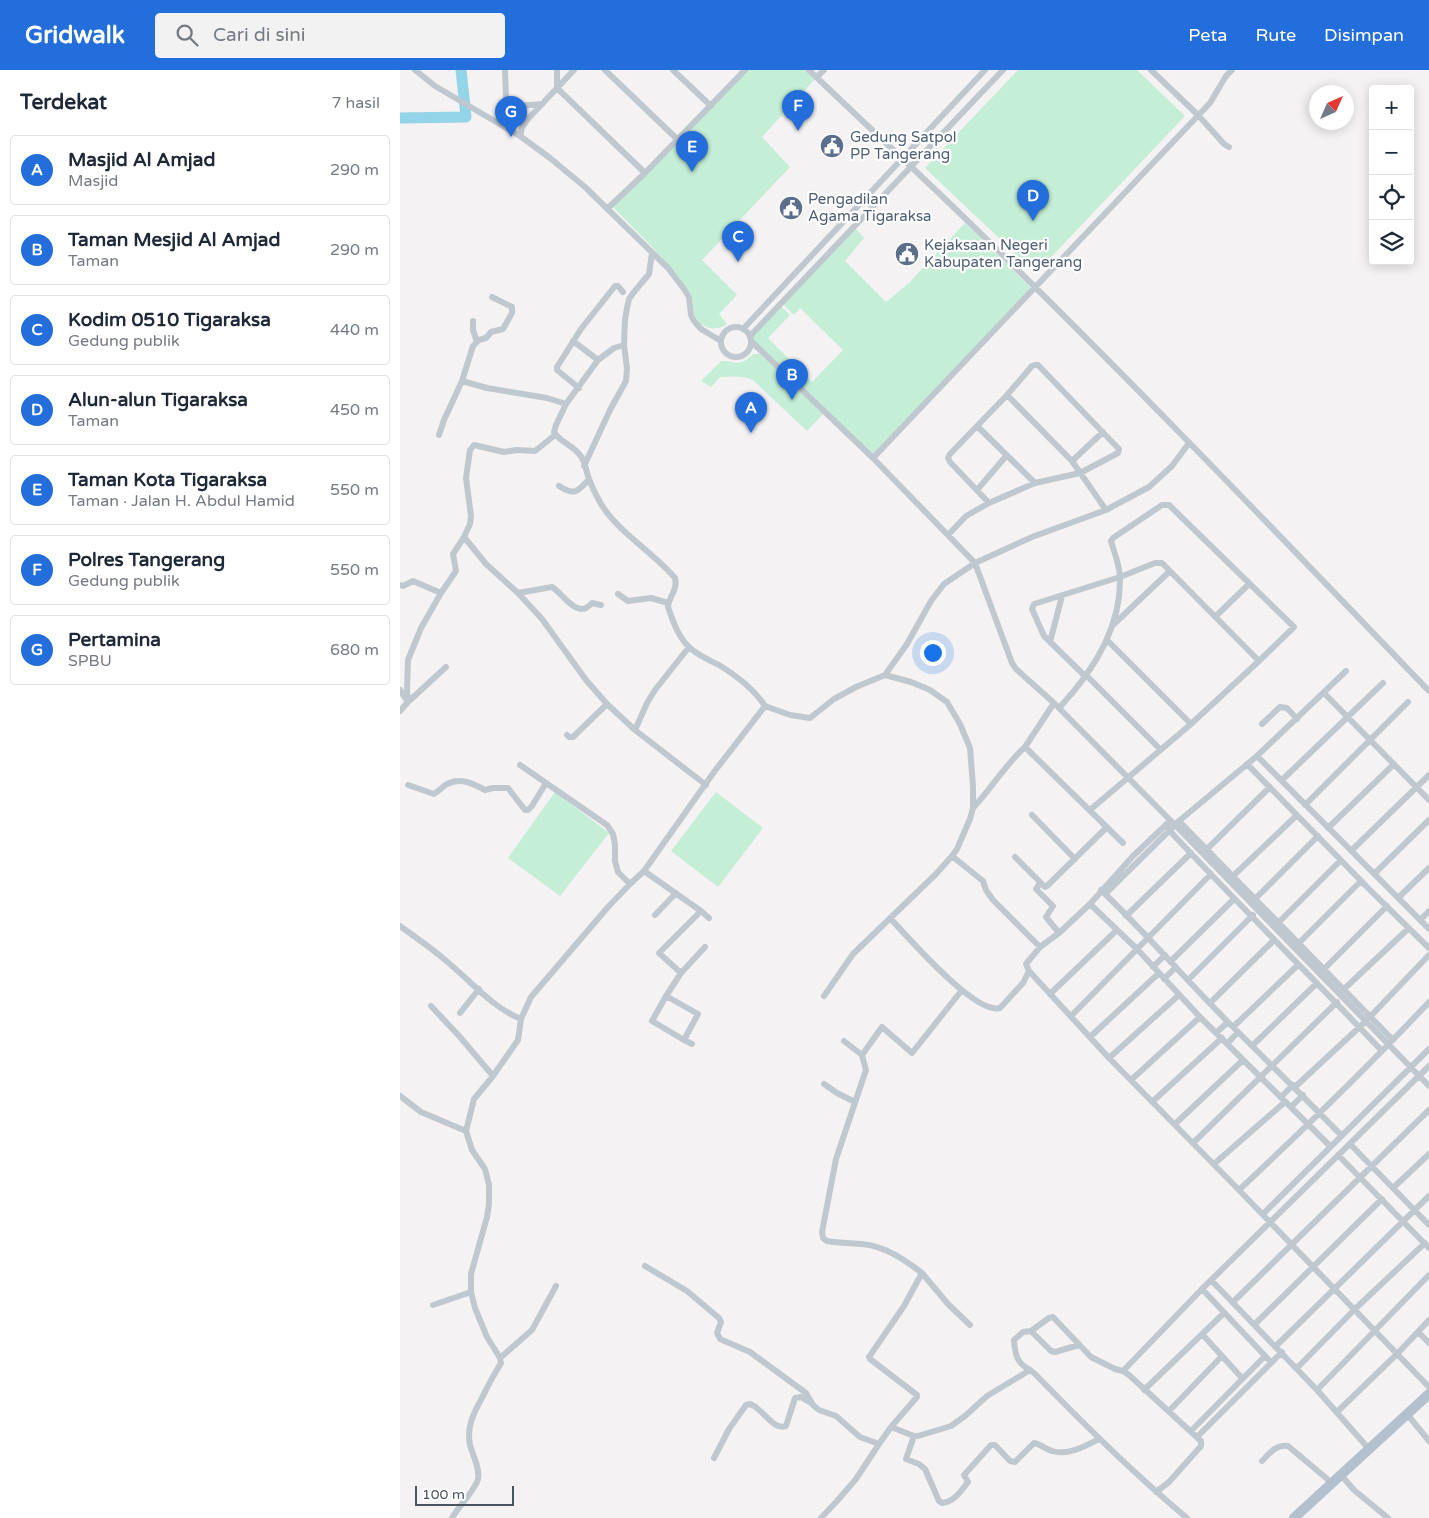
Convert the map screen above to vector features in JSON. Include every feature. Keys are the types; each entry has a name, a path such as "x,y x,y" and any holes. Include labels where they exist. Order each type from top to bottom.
{"main road":[{"path":"1294,1518 1429,1394"}],"street":[{"path":"415,70 435,86 520,136 585,186 668,268 689,297 694,321 700,329 721,341"},
{"path":"505,70 507,128"},
{"path":"520,136 524,124 574,70"},
{"path":"605,70 677,139"},
{"path":"674,70 710,106"},
{"path":"607,209 645,173 744,70"},
{"path":"809,70 1035,287 1429,691"},
{"path":"817,77 824,70"},
{"path":"743,329 985,70"},
{"path":"1003,70 911,166 751,339 750,348 746,353 735,357 725,352 722,347 721,341 729,329 736,327 743,329 751,339 873,458 975,563 1012,663 1016,669 1056,706 1172,825 1204,851 1228,881 1278,923 1296,946 1323,970 1391,1042 1429,1086"},
{"path":"1151,70 1229,147"},
{"path":"873,458 1198,116 1210,103 1226,76 1232,70"},
{"path":"557,71 557,88 645,173"},
{"path":"506,107 542,104"},
{"path":"584,466 626,381 627,368 624,345 626,308 629,299 650,274 652,253"},
{"path":"579,388 557,368 573,341 615,286 618,286 624,292"},
{"path":"439,435 462,381 473,346 486,338 491,332 503,329 512,313 512,307 492,297"},
{"path":"473,321 473,330 477,342"},
{"path":"573,341 598,360"},
{"path":"624,345 614,348 598,360 566,404 556,425 555,435 581,456 589,479 612,519 649,552 674,578 676,583 675,592 668,603 668,607 681,638 689,647 704,658 719,665 744,682 765,706 790,715 810,718 834,699 885,675 907,644 944,584 975,563 1032,537 1106,510 1149,487 1172,466 1189,443"},
{"path":"948,535 966,516 990,503 1035,484 1080,474 1118,453 1117,447 1038,365 1032,366 948,458 990,503"},
{"path":"462,381 486,388 547,398 566,404"},
{"path":"1007,395 1072,462 1106,510"},
{"path":"976,426 1035,484"},
{"path":"1072,462 1103,432"},
{"path":"408,702 408,660 420,628 456,571 453,554 470,524 471,516 466,478 472,446 504,452 517,450 535,451 555,435"},
{"path":"977,490 1007,455"},
{"path":"559,486 566,491 573,492 581,489 589,479"},
{"path":"973,808 1013,758 1025,747 1056,706 1086,676 1107,640 1118,605 1120,577 1112,538 1142,517 1165,504 1169,505 1294,627 1191,724 1090,810"},
{"path":"464,537 486,564 542,618 586,680 607,704 635,730 706,785"},
{"path":"1160,749 1044,636 1032,609 1034,604 1120,577 1155,562 1162,563 1259,661"},
{"path":"1112,626 1170,571"},
{"path":"400,585 403,586 413,581 441,593"},
{"path":"1215,617 1249,584"},
{"path":"518,593 552,586 566,600 582,609 592,603 601,605"},
{"path":"618,594 628,601 651,598 668,603"},
{"path":"1050,642 1062,596"},
{"path":"1107,640 1191,724"},
{"path":"635,730 655,690 689,647"},
{"path":"400,711 446,666"},
{"path":"1346,671 1257,756 1133,856 1103,892 1040,948 1026,964 1029,971 1109,1058 1429,1386"},
{"path":"824,996 853,954 936,874 952,856 957,849 973,808 970,748 948,702 930,690 911,682 885,675"},
{"path":"1282,780 1383,683"},
{"path":"400,690 408,702"},
{"path":"1324,693 1429,800"},
{"path":"1291,808 1303,802 1408,702"},
{"path":"566,735 569,738 573,737 607,704"},
{"path":"452,1518 476,1484 478,1478 478,1470 468,1432 470,1422 473,1413 501,1363 487,1337 475,1308 471,1292 471,1274 489,1204 489,1185 485,1170 472,1150 466,1131 474,1099 518,1040 521,1019 531,997 567,954 644,871 714,772 765,706"},
{"path":"1262,724 1282,706 1287,708 1297,719"},
{"path":"1025,747 1123,843"},
{"path":"1257,756 1429,929"},
{"path":"1247,764 1429,948"},
{"path":"1328,828 1394,764"},
{"path":"520,765 607,825 613,834 615,861 618,872 630,884"},
{"path":"1351,852 1429,775"},
{"path":"408,785 434,794 447,784 462,780 485,790 508,788 525,810 528,810 546,783"},
{"path":"1126,916 1193,856 1204,851 1270,787"},
{"path":"1228,881 1299,817 1311,810"},
{"path":"1032,816 1076,859"},
{"path":"1288,954 1360,880 1429,820"},
{"path":"1172,825 1193,856 1211,874 1228,881 1255,899 1260,908 1344,993"},
{"path":"1014,857 1046,887 1107,827"},
{"path":"1255,899 1318,836"},
{"path":"952,856 984,881 986,890 993,900 1040,948"},
{"path":"1278,923 1341,860"},
{"path":"1398,898 1429,868"},
{"path":"644,871 709,918"},
{"path":"1071,1016 1211,874"},
{"path":"1369,889 1379,879"},
{"path":"1228,881 1234,899 1382,1051"},
{"path":"1040,883 1036,889 1053,906 1046,917 1059,933"},
{"path":"1103,892 1228,1022 1341,1135"},
{"path":"655,916 676,893"},
{"path":"1171,961 1234,899"},
{"path":"1090,904 1137,949 1179,996 1330,1146"},
{"path":"1323,970 1387,906"},
{"path":"1188,980 1260,908"},
{"path":"682,973 659,953 701,911"},
{"path":"1420,920 1429,911"},
{"path":"890,918 944,975 982,1004 997,1009 1000,1008 1024,983 1029,971"},
{"path":"400,926 433,949 494,1003 521,1019"},
{"path":"1194,1143 1336,1004 1344,993 1409,928"},
{"path":"1050,994 1118,930"},
{"path":"1210,1003 1274,940"},
{"path":"692,1044 652,1021 682,973 705,947"},
{"path":"1153,967 1165,955"},
{"path":"1214,1164 1283,1099 1294,1086 1368,1019 1429,955"},
{"path":"1233,1027 1298,964"},
{"path":"1164,979 1176,967"},
{"path":"1090,1037 1158,974"},
{"path":"1252,1046 1317,983"},
{"path":"460,1013 479,990"},
{"path":"862,1055 882,1027 912,1053 962,990"},
{"path":"666,996 698,1014 684,1040"},
{"path":"1109,1058 1179,996"},
{"path":"1239,1190 1309,1124 1429,1002"},
{"path":"431,1006 493,1076"},
{"path":"1131,1080 1200,1016"},
{"path":"1152,1102 1219,1036 1228,1022"},
{"path":"1227,1044 1238,1032"},
{"path":"844,1042 862,1055 866,1070 865,1078 836,1159 822,1232 823,1238 826,1241 877,1247 900,1257 922,1273 948,1304 970,1325"},
{"path":"1262,1214 1429,1049"},
{"path":"1175,1124 1243,1060"},
{"path":"1123,1371 1211,1280 1429,1066"},
{"path":"824,1084 855,1102"},
{"path":"1291,1107 1303,1095"},
{"path":"400,1096 421,1112 466,1131"},
{"path":"1233,1302 1429,1110"},
{"path":"1350,1144 1429,1225"},
{"path":"1393,1188 1429,1154"},
{"path":"1297,1368 1355,1309 1427,1246 1338,1155"},
{"path":"1276,1346 1429,1196"},
{"path":"1255,1324 1382,1199"},
{"path":"645,1266 688,1291 721,1320 717,1333 719,1337 750,1352 806,1393 819,1410 836,1416 860,1438 879,1444"},
{"path":"821,1518 856,1479 891,1427 917,1397 917,1395 870,1359 870,1354 904,1306 922,1273"},
{"path":"1317,1390 1429,1276"},
{"path":"1211,1280 1297,1368 1369,1449"},
{"path":"500,1358 531,1331 556,1286"},
{"path":"1202,1289 1271,1362"},
{"path":"433,1305 471,1292"},
{"path":"1144,1390 1224,1313"},
{"path":"1156,1492 1169,1482 1202,1444 1202,1441 1123,1371 1091,1357 1053,1317 1048,1318 1031,1331 1023,1332 1014,1340 1016,1358 1020,1364 1036,1374 1099,1439 1156,1492 1187,1518"},
{"path":"1336,1412 1398,1353 1429,1320"},
{"path":"1031,1331 1051,1351 1055,1352 1079,1345"},
{"path":"1418,1332 1429,1343"},
{"path":"1202,1334 1242,1378"},
{"path":"1196,1437 1282,1352"},
{"path":"1169,1411 1222,1356"},
{"path":"1191,1432 1265,1356"},
{"path":"891,1427 914,1436 932,1433 951,1426 987,1396 1030,1370"},
{"path":"714,1458 729,1429 746,1405 754,1406 777,1426 782,1428 786,1426 795,1398 801,1397 813,1404"},
{"path":"1407,1414 1429,1441"},
{"path":"914,1436 906,1459 919,1464 924,1469 939,1501 942,1503 950,1502 955,1498 968,1482 964,1475 991,1445 995,1445 1010,1461 1015,1462 1034,1443 1052,1451 1061,1452 1073,1451 1099,1439"},
{"path":"1262,1461 1277,1447 1282,1445 1288,1446 1332,1482"},
{"path":"1341,1475 1388,1518"}],"green space":[{"path":"745,70 806,70 815,79 762,137 790,167 702,260 737,295 719,314 727,324 720,328 713,328 699,322 695,315 690,293 653,248 613,207"},
{"path":"1018,70 1137,70 1185,116 1036,273 925,168"},
{"path":"965,223 1031,288 873,457 753,342 752,336 780,305 790,315 768,338 812,382 843,350 800,308 794,315 782,303 855,228 864,238 845,261 886,302 909,283"},
{"path":"753,354 760,354 823,414 807,431 749,378 720,377 711,387 701,381 721,361 738,363"},
{"path":"555,792 609,833 560,896 508,858"},
{"path":"716,792 763,828 718,887 671,851"}],"waterway":[{"path":"400,118 466,117 461,70"}],"place":[{"name":"Polres Tangerang","path":"798,131"},
{"name":"Pertamina","path":"511,137"},
{"name":"Gedung Satpol PP Tangerang","path":"832,146"},
{"name":"Taman Kota Tigaraksa","path":"692,172"},
{"name":"Pengadilan Agama Tigaraksa","path":"791,208"},
{"name":"Alun-alun Tigaraksa","path":"1033,221"},
{"name":"Kejaksaan Negeri Kabupaten Tangerang","path":"907,254"},
{"name":"Kodim 0510 Tigaraksa","path":"738,262"},
{"name":"Taman Mesjid Al Amjad","path":"792,400"},
{"name":"Masjid Al Amjad","path":"751,433"}]}
